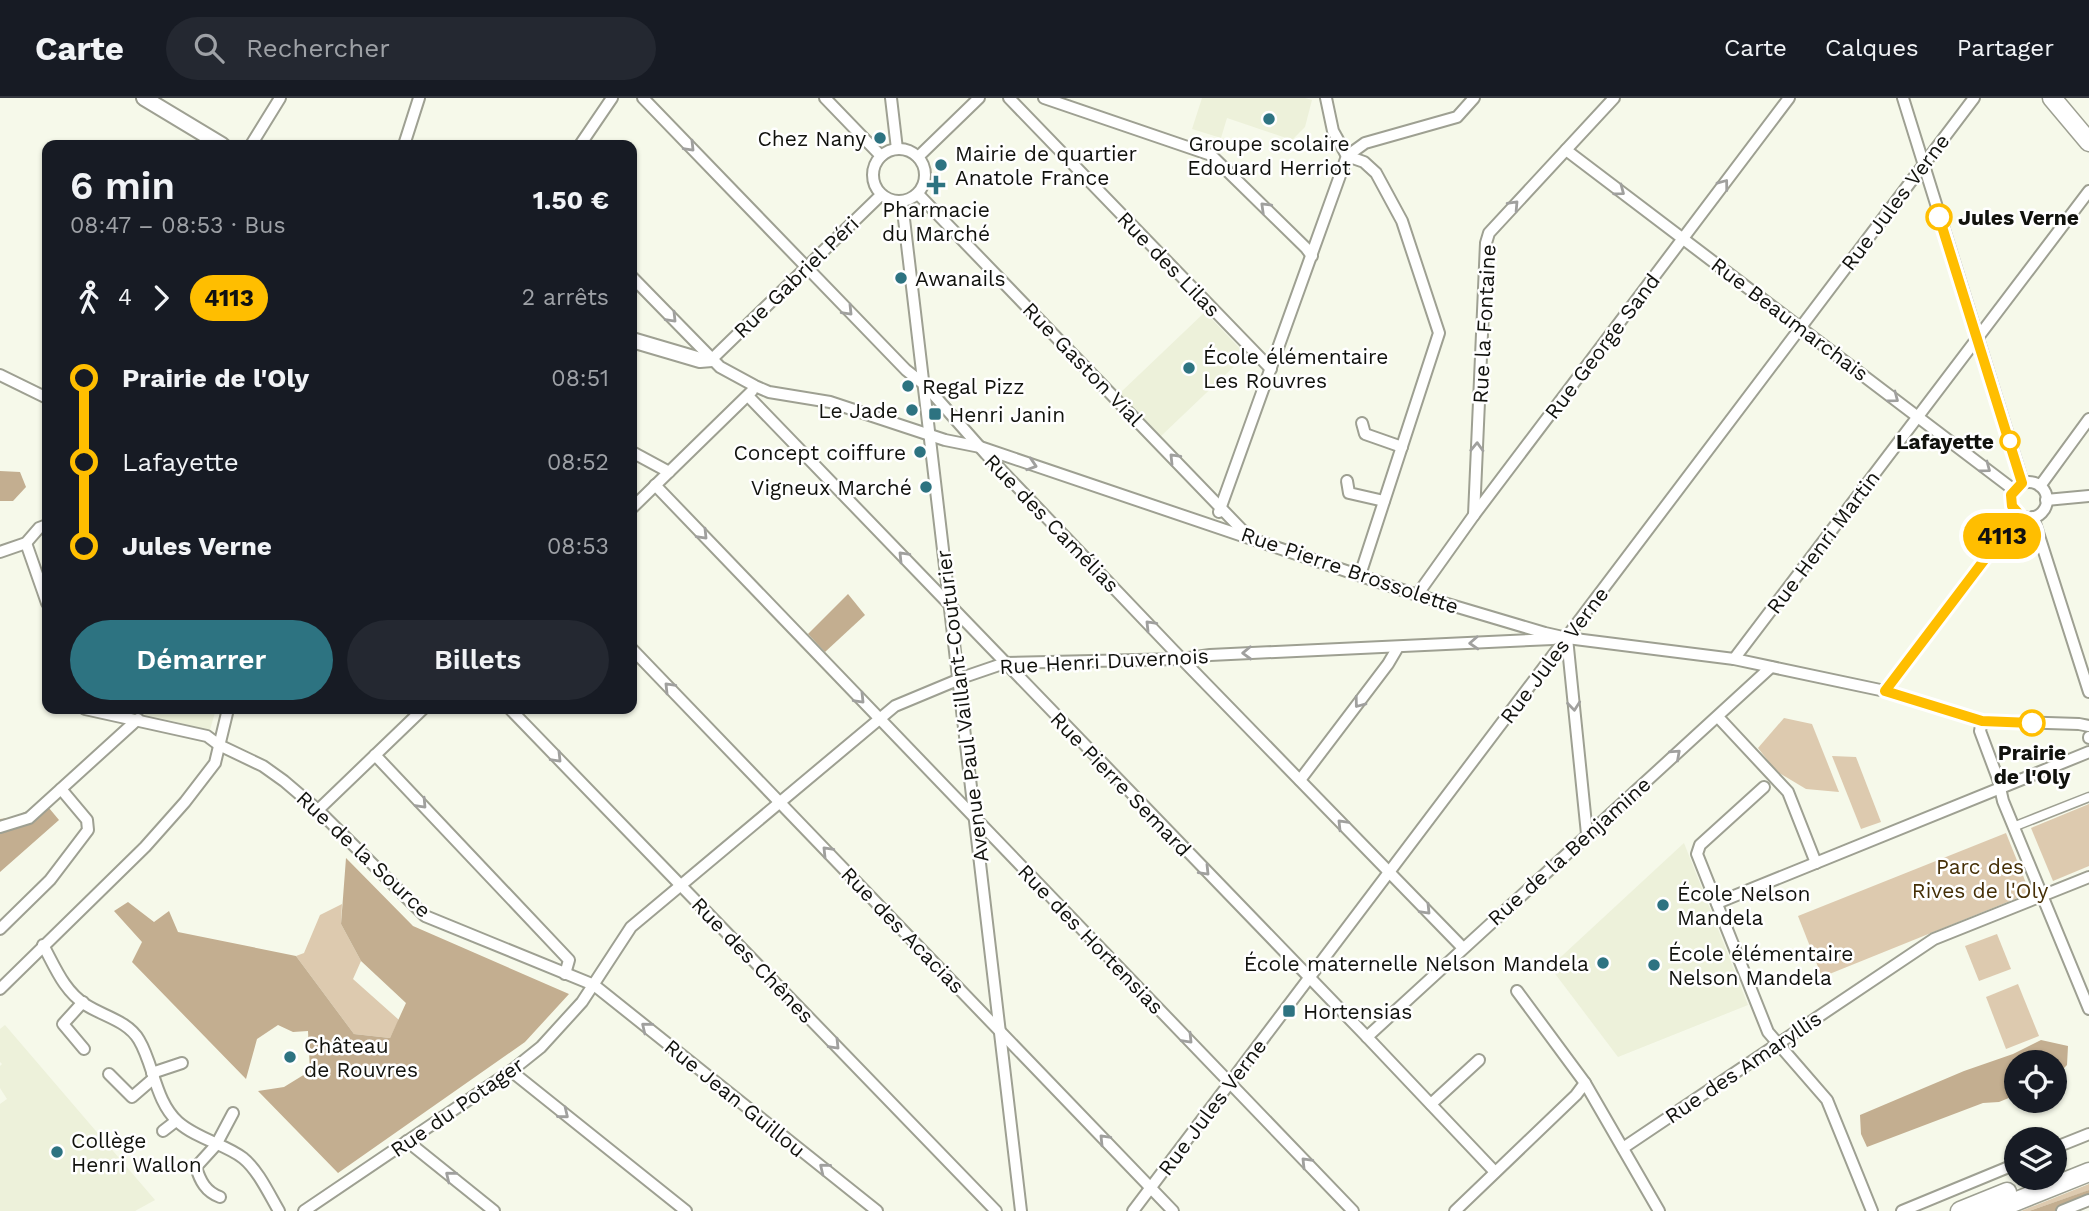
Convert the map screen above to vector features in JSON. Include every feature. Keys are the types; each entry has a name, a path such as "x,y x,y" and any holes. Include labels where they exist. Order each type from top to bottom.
{"main road":[{"path":"2052,98 2089,142"},
{"path":"2067,1168 2089,1159"},
{"path":"1992,1211 2089,1172"},
{"path":"1959,1211 2012,1190"}],"street":[{"path":"144,98 214,140"},
{"path":"254,140 280,98"},
{"path":"406,140 419,98"},
{"path":"583,140 612,98"},
{"name":"Rue des Camélias","path":"643,98 906,370 925,385 980,447 1181,659 1462,948"},
{"path":"825,98 881,156"},
{"path":"891,98 897,149"},
{"path":"918,157 979,98"},
{"path":"1044,98 1211,155 1312,256"},
{"path":"1326,98 1333,131 1347,156 1364,162 1376,173 1402,221 1439,333 1360,575"},
{"path":"1215,525 1347,156 1365,143 1457,117 1474,98"},
{"name":"Rue la Fontaine","path":"1474,515 1486,243 1489,233 1614,98"},
{"name":"Rue George Sand","path":"1417,595 1474,515 1789,98"},
{"path":"1903,98 1977,339 2018,487 2012,506 2019,514 2033,517 2043,511 2046,500 2040,486 2028,482 2018,487"},
{"name":"Rue Jules Verne","path":"1133,1211 1974,98"},
{"name":"Rue des Lilas","path":"1012,99 1271,369"},
{"path":"897,149 912,152 918,157 923,164 925,180 918,194 902,202 881,195 873,180 876,163 881,156 897,149"},
{"name":"Rue Beaumarchais","path":"1566,150 1919,416 2018,487"},
{"name":"Rue Henri Martin","path":"1734,659 2089,191"},
{"name":"Rue Gaston Vial","path":"918,194 1247,536"},
{"name":"Rue Gabriel Péri","path":"712,359 881,195"},
{"name":"Avenue Paul Vaillant-Couturier","path":"902,202 1021,1211"},
{"path":"637,282 712,359"},
{"name":"Rue Pierre Brossolette","path":"637,341 699,360 712,359 720,367 769,392 830,402 945,440 980,447 1417,595 1567,638 1734,659 1885,691 1982,721 2089,726"},
{"path":"0,375 42,396"},
{"path":"637,503 748,396 755,386"},
{"name":"Rue Pierre Semard","path":"748,396 1495,1172"},
{"path":"2040,486 2089,419"},
{"path":"1362,423 1365,434 1402,447"},
{"path":"637,455 669,472"},
{"path":"1009,457 1005,468 1021,490"},
{"path":"1347,481 1349,493 1384,501"},
{"name":"Rue des Hortensias","path":"656,485 1353,1211"},
{"path":"2046,500 2089,496"},
{"path":"1885,691 2019,514"},
{"path":"2033,517 2089,692"},
{"path":"0,552 26,543 42,527"},
{"path":"26,543 42,589"},
{"path":"1506,642 1512,632 1512,626 1508,622"},
{"path":"1567,638 1587,834"},
{"name":"Rue Henri Duvernois","path":"594,985 631,927 878,718 895,706 959,679 1005,663 1181,659 1210,654 1567,638"},
{"path":"1300,780 1398,647"},
{"path":"2079,659 2089,652"},
{"name":"Rue des Acacias","path":"637,654 1173,1211"},
{"name":"Rue de la Benjamine","path":"1367,1037 1771,667"},
{"name":"Rue de la Source","path":"112,714 207,736 219,745 263,766 318,810 425,916 594,985"},
{"path":"0,989 145,847 185,802 215,763 227,714"},
{"path":"318,810 418,714"},
{"name":"Rue des Chênes","path":"515,714 996,1211"},
{"path":"1718,717 1788,792 1816,863"},
{"path":"0,827 29,818 138,719"},
{"path":"1982,721 1980,732 2014,827 2089,1009"},
{"path":"1717,903 2089,752"},
{"path":"375,755 569,960 565,974"},
{"path":"1764,787 1700,845 1697,854 1768,1032 1827,1100 1872,1211"},
{"path":"0,929 50,880 88,830 87,820 61,789"},
{"path":"2014,827 2089,797"},
{"name":"Rue des Amaryllis","path":"1623,1148 1934,939 2089,877"},
{"path":"43,945 64,985 83,1002 110,1015 138,1038 163,1101 176,1121 242,1157 250,1164 279,1211"},
{"name":"Rue du Potager","path":"304,1211 511,1071 562,1026 594,985"},
{"name":"Rue Jean Guillou","path":"594,985 877,1211"},
{"path":"1517,991 1585,1083 1659,1211"},
{"path":"83,1002 59,1021 84,1049"},
{"path":"1431,1104 1479,1060"},
{"path":"109,1074 132,1097 139,1093 153,1076 182,1063"},
{"path":"511,1071 686,1211"},
{"path":"1455,1211 1585,1083"},
{"path":"220,1197 205,1188 197,1167 216,1145 233,1113"},
{"path":"163,1131 176,1121"},
{"path":"2067,1143 2089,1134"},
{"path":"407,1141 494,1211"},
{"path":"1902,1211 2004,1169"},
{"path":"2062,1211 2089,1200"}],"shaded area":[{"name":"Groupe scolaire Edouard Herriot","path":"1202,98 1312,100 1305,127 1292,140 1227,118 1221,138 1192,129"},
{"name":"École élémentaire Les Rouvres","path":"1205,312 1246,355 1161,436 1120,393"},
{"path":"0,471 20,472 26,487 13,501 0,501"},
{"path":"848,594 865,615 825,652 808,634"},
{"path":"141,714 215,714 210,730"},
{"path":"44,802 59,820 0,872 0,819 15,817"},
{"name":"École Nelson Mandela","path":"1684,843 1748,1005 1618,1057 1550,967"},
{"path":"346,858 413,926 569,994 525,1042 338,1173 258,1091 284,1087 310,1071 308,1031 293,1032 278,1025 257,1039 246,1079 132,962 142,942 114,911 128,902 154,922 169,911 178,932 296,956 354,1034 390,1038 406,1003 361,961 341,924"},
{"name":"Collège Henri Wallon","path":"5,1025 155,1200 135,1211 0,1211 0,1104 7,1099 0,1088 0,1029"},
{"path":"2041,1040 2068,1046 2067,1065 2067,1050 2021,1050"},
{"path":"2004,1057 2004,1100 1983,1103 1867,1147 1861,1134 1860,1115"},
{"path":"2089,1190 2089,1197 2055,1211 2029,1211"}],"green space":[{"path":"1784,718 1812,724 1839,792 1806,789 1776,771 1758,748"},
{"path":"1832,756 1856,757 1881,822 1861,829"},
{"path":"2089,804 2089,866 2053,881 2031,828"},
{"name":"Parc des Rives de l'Oly","path":"2006,833 2030,893 1822,977 1798,916"},
{"path":"342,904 341,924 361,961 353,979 399,1020 390,1038 354,1034 296,956 304,953 320,915"},
{"path":"1997,934 2011,969 1979,981 1965,946"},
{"path":"2018,984 2039,1036 2006,1049 1986,997"},
{"path":"2089,1184 2089,1190 2084,1192 2029,1211 2021,1211"}],"bus line":[{"name":"4113","path":"1939,217 2022,483 2011,495 2012,506 2019,514 1885,691 1982,721 2032,723"}],"place":[{"name":"Groupe scolaire Edouard Herriot","path":"1269,119"},
{"name":"Chez Nany","path":"880,138"},
{"name":"Mairie de quartier Anatole France","path":"941,165"},
{"name":"Pharmacie du Marché","path":"936,185"},
{"name":"Jules Verne","path":"1939,217"},
{"name":"Awanails","path":"901,278"},
{"name":"École élémentaire Les Rouvres","path":"1189,368"},
{"name":"Regal Pizz","path":"908,386"},
{"name":"Le Jade","path":"912,410"},
{"name":"Henri Janin","path":"935,414"},
{"name":"Lafayette","path":"2010,441"},
{"name":"Concept coiffure","path":"920,452"},
{"name":"Vigneux Marché","path":"926,487"},
{"name":"Prairie de l'Oly","path":"2032,723"},
{"name":"École Nelson Mandela","path":"1663,905"},
{"name":"École maternelle Nelson Mandela","path":"1603,963"},
{"name":"École élémentaire Nelson Mandela","path":"1654,965"},
{"name":"Hortensias","path":"1289,1011"},
{"name":"Château de Rouvres","path":"290,1057"},
{"name":"Collège Henri Wallon","path":"57,1152"}]}
